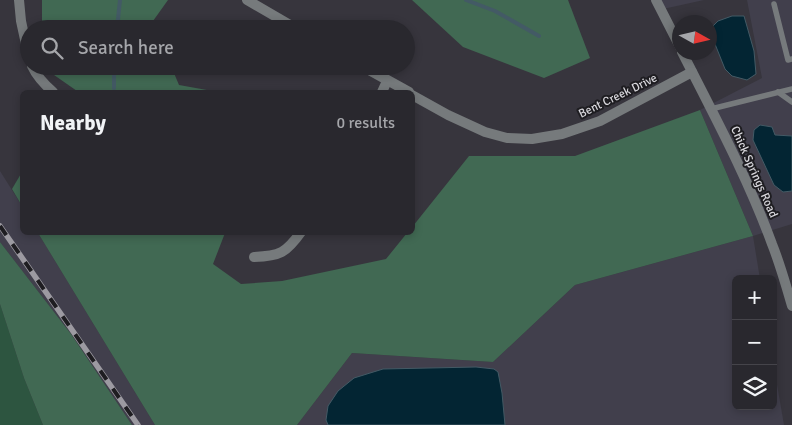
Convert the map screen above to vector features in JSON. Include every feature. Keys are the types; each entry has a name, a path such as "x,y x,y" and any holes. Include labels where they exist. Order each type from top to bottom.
{"street":[{"path":"19,0 21,20"},
{"path":"247,0 281,20"},
{"path":"656,0 672,31"},
{"name":"Chick Springs Road","path":"686,60 722,130 761,215 792,306"},
{"name":"Bent Creek Drive","path":"415,97 484,132 507,138 532,139 562,134 600,121 692,72"},
{"path":"37,75 51,90"},
{"path":"378,75 405,90"},
{"path":"383,90 387,80"},
{"path":"254,257 281,253 291,246 299,235"}],"lane":[{"path":"774,4 788,60 792,59"},
{"path":"711,109 792,88"},
{"path":"778,92 792,102"}],"shaded area":[{"path":"660,0 704,0 663,9"},
{"path":"747,0 792,0 792,224 753,236 700,110 762,78"},
{"path":"0,171 20,203 20,235 39,235 155,425 132,425 71,334 0,242"},
{"path":"753,236 759,275 732,275 732,410 777,410 777,384 784,425 297,425 352,353 493,362 575,285"}],"green space":[{"path":"42,0 168,0 154,20 42,20"},
{"path":"412,0 568,0 590,58 544,78 463,47"},
{"path":"54,75 175,75 179,85 207,90 76,90"},
{"path":"700,110 753,236 575,285 493,362 352,353 297,425 155,425 39,235 224,235 213,264 241,284 282,281 386,259 405,235 415,235 415,224 469,156 575,156"},
{"path":"20,175 20,203 12,189"},
{"path":"0,242 71,334 132,425 43,425 24,378 0,304"},
{"path":"0,304 24,378 43,425 0,425"}],"water":[{"path":"732,16 744,16 754,51 756,74 747,80 732,76 725,69 717,49 718,21"},
{"path":"760,125 772,127 775,135 792,136 792,191 783,192 774,185 753,140 754,130"},
{"path":"476,367 494,369 498,372 505,425 328,425 326,420 328,406 338,391 354,378 383,369"}],"waterway":[{"path":"118,20 120,0"},
{"path":"466,0 495,11 539,36"},
{"path":"114,75 114,88"}],"railway":[{"path":"0,226 138,425"}]}
